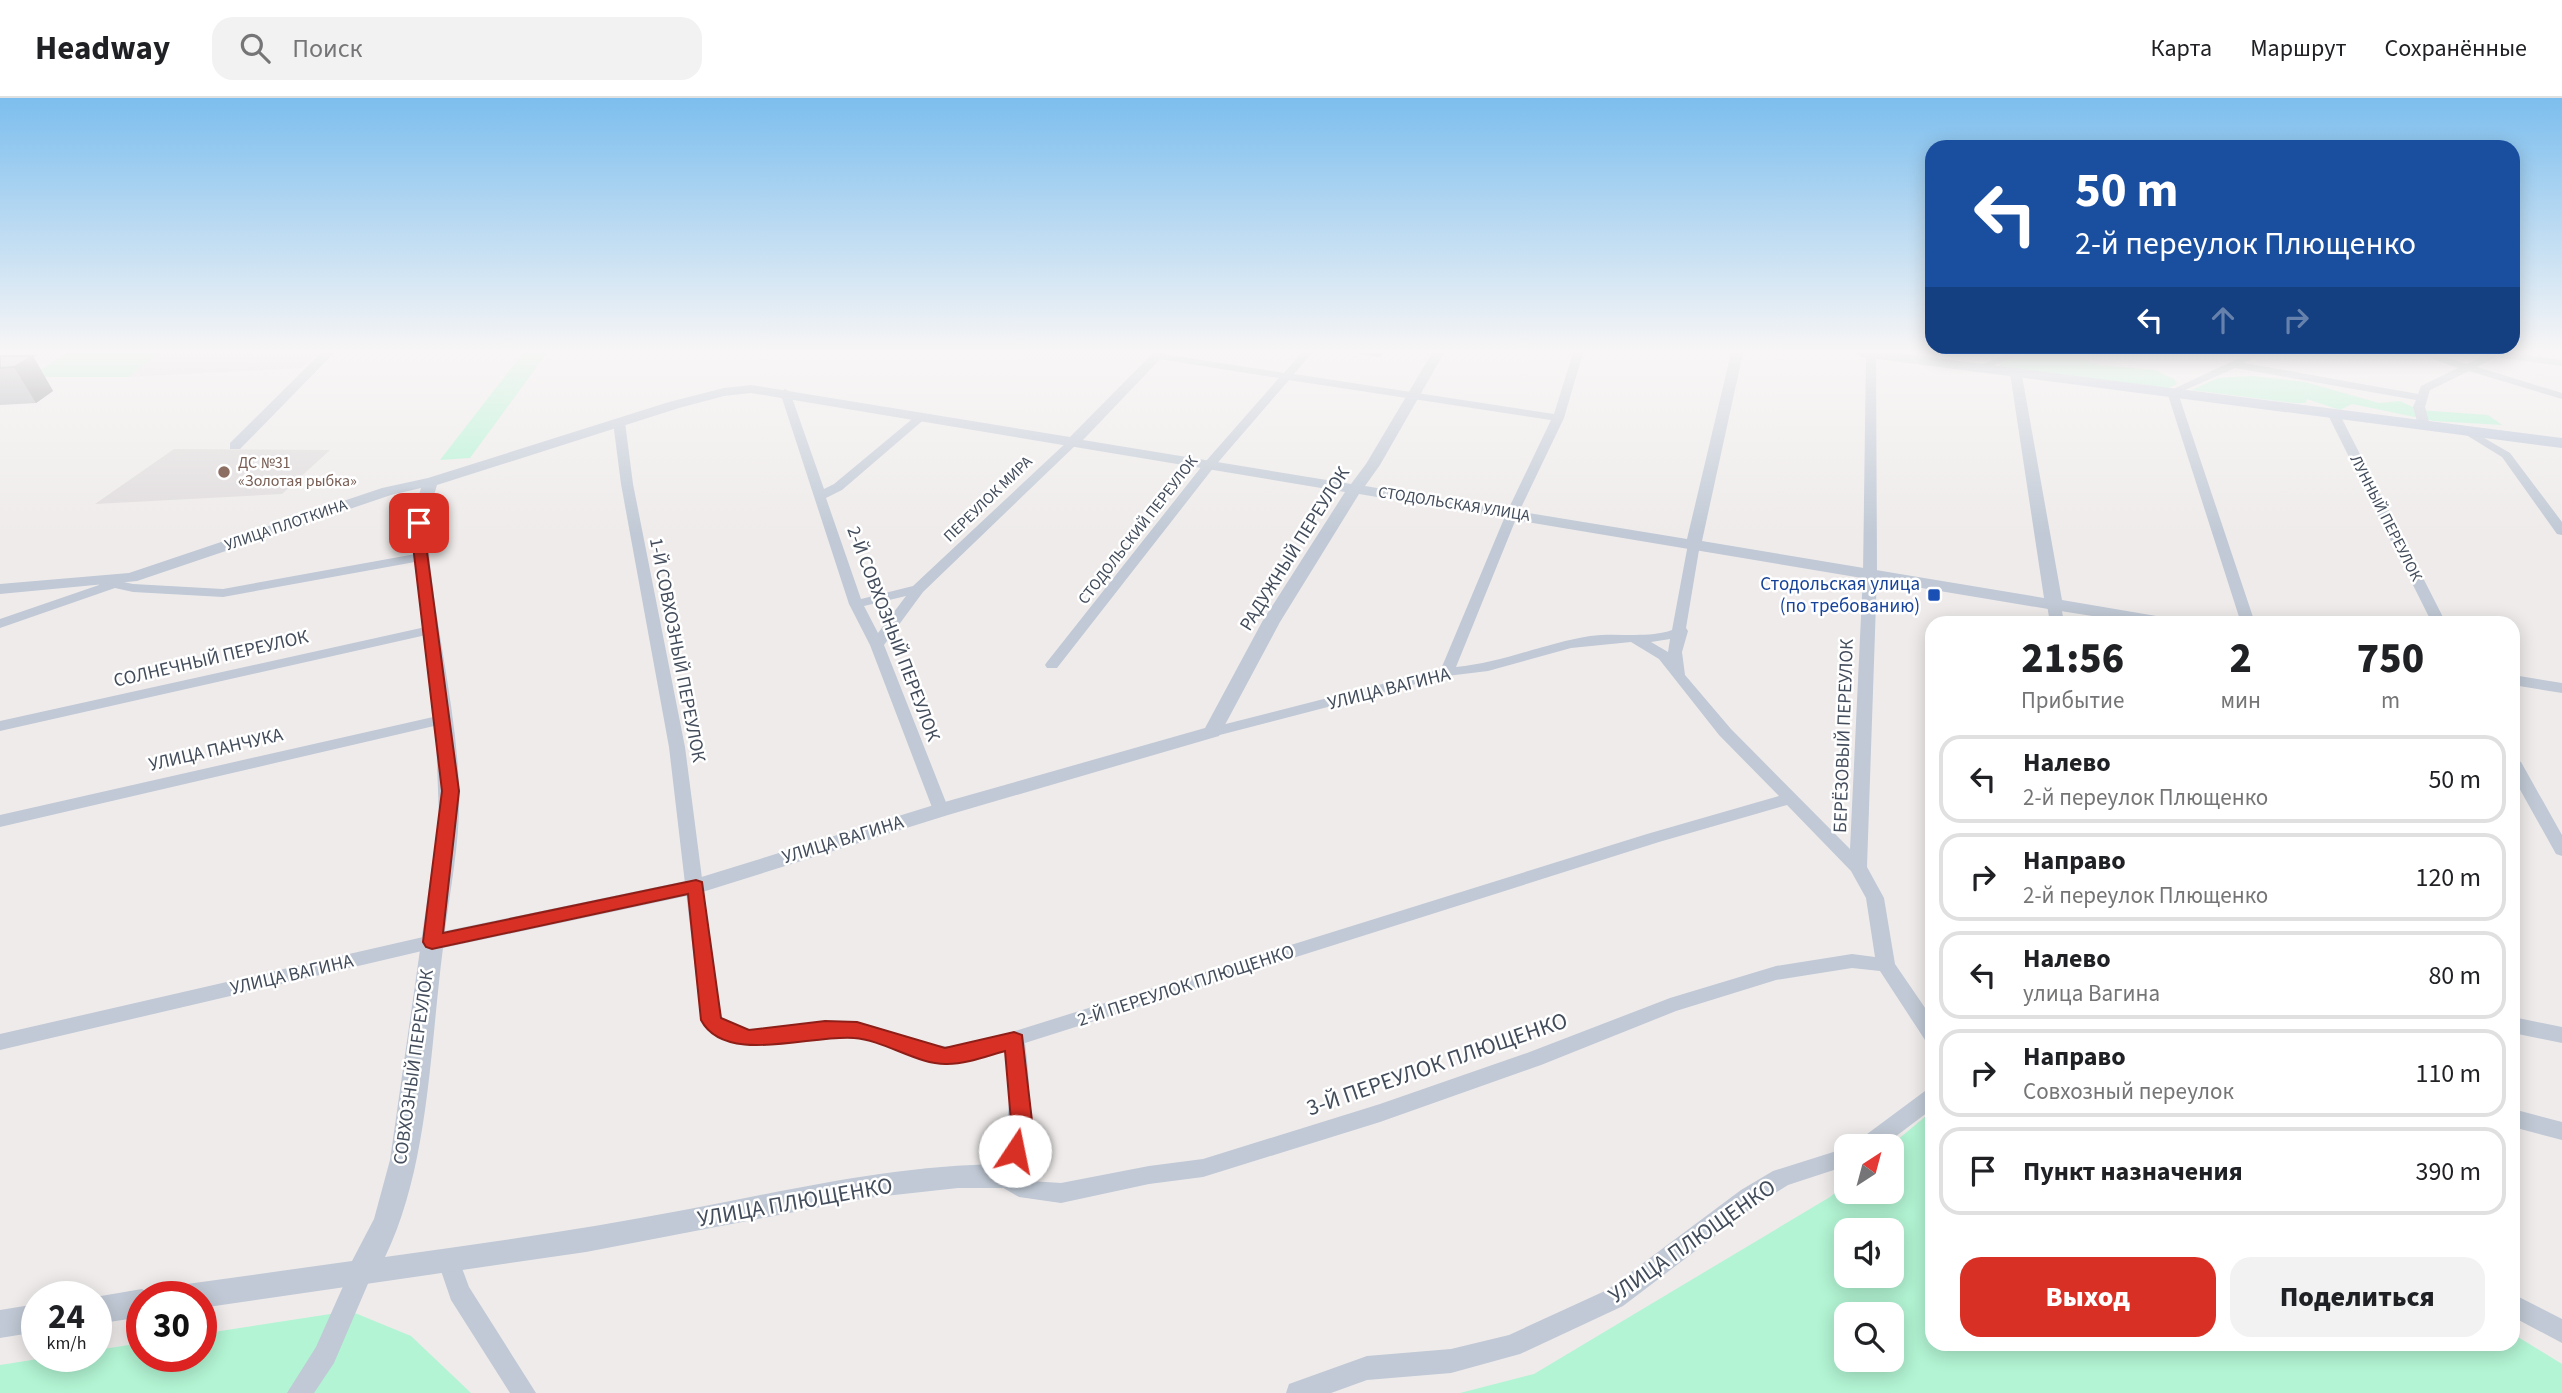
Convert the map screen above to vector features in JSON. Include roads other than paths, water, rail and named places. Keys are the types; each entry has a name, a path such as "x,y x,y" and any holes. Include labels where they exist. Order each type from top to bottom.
{"main road":[{"path":"2336,413 2562,443"}],"street":[{"path":"235,446 268,413"},
{"name":"УЛИЦА ПЛОТКИНА","path":"0,589 110,583 149,573 387,491 431,482 646,413"},
{"name":"2-Й СОВХОЗНЫЙ ПЕРЕУЛОК","path":"792,413 856,604 877,645 941,810"},
{"name":"СТОДОЛЬСКАЯ УЛИЦА","path":"901,413 2124,616"},
{"name":"ПЕРЕУЛОК МИРА","path":"877,645 918,589 1101,413"},
{"name":"СТОДОЛЬСКИЙ ПЕРЕУЛОК","path":"1052,665 1210,464 1254,413"},
{"name":"РАДУЖНЫЙ ПЕРЕУЛОК","path":"1212,732 1271,622 1402,413"},
{"path":"1531,413 1558,418"},
{"path":"1447,672 1512,514 1559,413"},
{"path":"1678,676 1675,652 1681,631 1694,544 1723,413"},
{"name":"БЕРЁЗОВЫЙ ПЕРЕУЛОК","path":"1858,867 1870,574 1868,413"},
{"path":"2023,413 2056,616"},
{"path":"2179,413 2246,616"},
{"name":"ЛУННЫЙ ПЕРЕУЛОК","path":"2333,413 2435,616"},
{"path":"2422,413 2424,425"},
{"path":"820,496 838,487 921,417"},
{"name":"1-Й СОВХОЗНЫЙ ПЕРЕУЛОК","path":"619,422 629,494 677,747 696,886"},
{"path":"2467,431 2506,455 2562,531"},
{"name":"СОВХОЗНЫЙ ПЕРЕУЛОК","path":"361,1272 384,1233 409,1117 450,791 421,557 419,523 431,482"},
{"path":"0,624 110,583 133,588 223,593 421,557"},
{"path":"856,604 918,589"},
{"name":"СОЛНЕЧНЫЙ ПЕРЕУЛОК","path":"0,726 430,629"},
{"name":"УЛИЦА ВАГИНА","path":"0,1042 432,942 696,886 941,810 1212,732 1447,672 1479,670 1588,640 1661,637 1681,631"},
{"path":"1633,638 1664,656 1725,732 1858,867 1874,898 1886,965 1925,1024"},
{"path":"2520,681 2562,688"},
{"name":"УЛИЦА ПАНЧУКА","path":"0,821 442,720"},
{"path":"2520,775 2562,850"},
{"name":"2-Й ПЕРЕУЛОК ПЛЮЩЕНКО","path":"696,886 711,1020 722,1030 749,1038 825,1029 857,1030 945,1056 970,1053 1014,1040 1653,838 1789,799"},
{"name":"3-Й ПЕРЕУЛОК ПЛЮЩЕНКО","path":"1003,1176 1027,1190 1061,1193 1149,1175 1202,1168 1380,1113 1534,1059 1670,1005 1776,973 1852,961 1886,965"},
{"path":"2520,1026 2562,1035"},
{"path":"1003,1176 1015,1151 1022,1121 1014,1040"},
{"path":"1883,1134 1925,1102"},
{"path":"2520,1120 2562,1131"},
{"name":"УЛИЦА ПЛЮЩЕНКО","path":"1298,1393 1367,1368 1451,1361 1511,1346 1615,1298 1749,1197 1781,1178 1834,1161"},
{"name":"УЛИЦА ПЛЮЩЕНКО","path":"217,1293 640,1231 862,1188 936,1178 1003,1176"},
{"path":"449,1259 459,1292 524,1393"},
{"path":"299,1393 341,1323 361,1272"},
{"path":"2520,1309 2562,1332"},
{"path":"0,1324 21,1321"}],"place":[{"name":"ДС №31 «Золотая рыбка»","path":"224,472"},
{"name":"Стодольская улица (по требованию)","path":"1934,595"}]}
